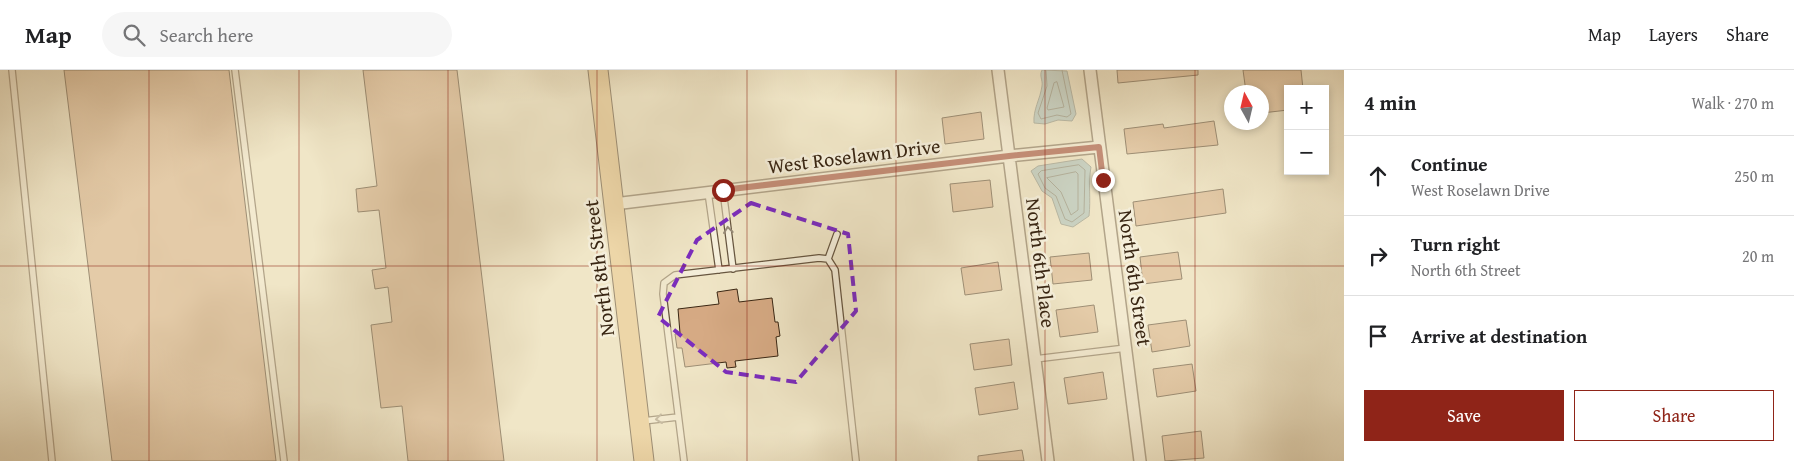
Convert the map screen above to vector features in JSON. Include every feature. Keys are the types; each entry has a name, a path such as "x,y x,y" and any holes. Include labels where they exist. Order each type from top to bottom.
{"main road":[{"name":"North 8th Street","path":"598,70 644,461"}],"street":[{"name":"North 6th Place","path":"998,70 1048,461"},
{"name":"North 6th Street","path":"1090,70 1140,461"},
{"name":"West Roselawn Drive","path":"614,204 1009,156 1099,147"}],"lane":[{"path":"12,70 52,461"},
{"path":"235,70 284,461"},
{"path":"723,190 733,269"},
{"path":"708,192 719,270"},
{"path":"828,260 836,234"},
{"path":"684,461 663,288 667,280 675,275 819,258 828,260 835,270 856,461"},
{"path":"1034,359 1126,348"},
{"path":"639,422 678,417"}],"highlighted area":[{"path":"751,203 848,234 856,311 796,382 726,372 658,317 697,240"}],"water":[{"path":"1042,70 1067,71 1076,114 1072,121 1058,120 1045,124 1034,123 1042,86"},
{"path":"1082,159 1091,167 1089,216 1073,227 1061,224 1052,198 1042,191 1031,171 1038,166"}],"building":[{"path":"64,70 229,70 276,461 112,461"},
{"path":"363,70 457,70 504,461 408,461 402,406 381,408 371,325 392,322 388,287 375,289 372,270 386,268 379,210 358,212 356,189 377,186"},
{"path":"1117,70 1198,70 1198,75 1118,83"},
{"path":"1243,70 1301,70 1303,85 1284,85 1284,110 1269,112 1269,85 1245,85"},
{"path":"981,112 984,139 945,144 942,118"},
{"path":"1214,121 1218,145 1127,154 1124,129 1163,124 1164,128"},
{"path":"990,180 993,207 953,212 950,184"},
{"path":"1223,189 1226,213 1136,226 1133,202"},
{"path":"1178,252 1182,279 1143,284 1140,257"},
{"path":"1089,253 1092,280 1053,284 1050,257"},
{"path":"998,262 1002,290 965,295 961,268"},
{"path":"737,289 739,302 772,298 775,322 778,322 780,336 776,337 778,356 735,361 736,367 727,368 726,362 685,367 682,348 677,348 675,334 680,333 678,309 719,304 717,292"},
{"path":"1094,305 1098,332 1060,337 1056,310"},
{"path":"1186,320 1190,346 1152,352 1148,325"},
{"path":"1009,339 1012,365 974,370 970,344"},
{"path":"1192,364 1196,391 1157,397 1153,369"},
{"path":"1103,372 1107,399 1068,404 1064,378"},
{"path":"1014,382 1018,409 979,415 975,388"},
{"path":"1201,431 1204,458 1165,461 1162,436"},
{"path":"1022,450 1024,461 978,461 978,456"}],"route":[{"path":"723,190 1099,147 1103,180"}]}
